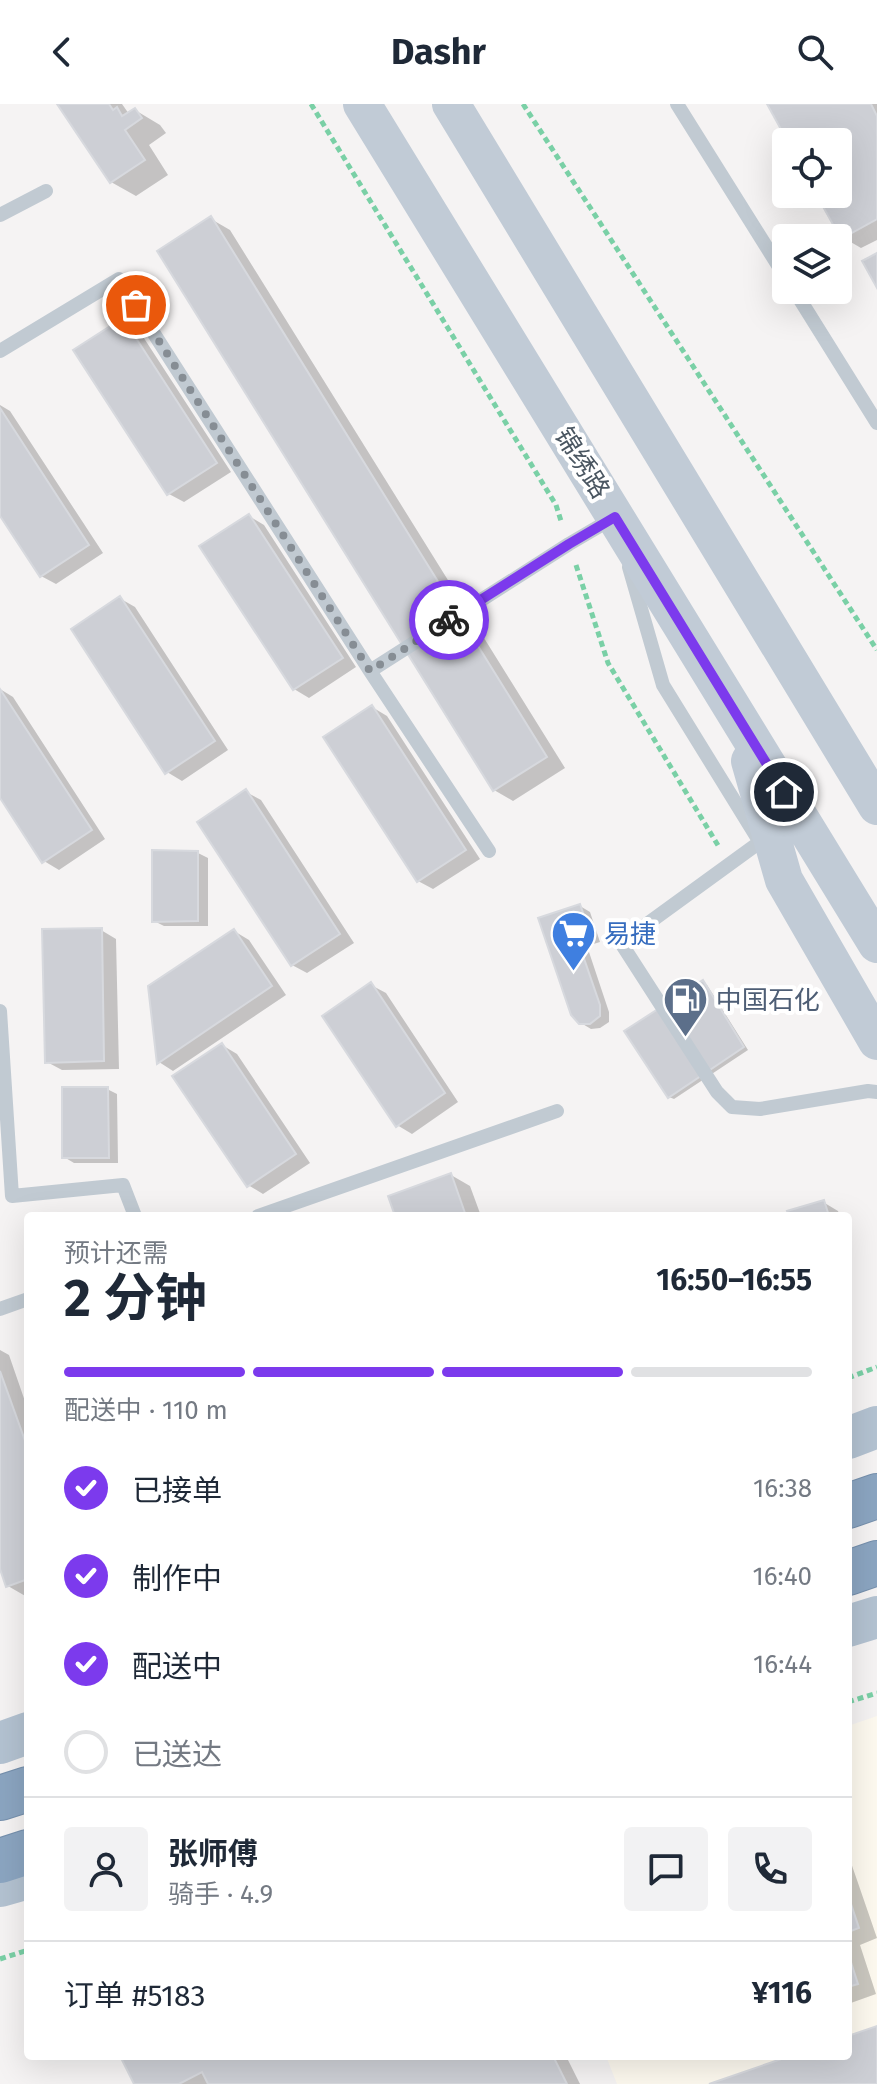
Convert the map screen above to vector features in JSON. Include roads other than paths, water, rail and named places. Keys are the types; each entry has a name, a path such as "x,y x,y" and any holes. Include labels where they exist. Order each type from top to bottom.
{"highway":[{"path":"852,1505 877,1496"},
{"path":"852,1572 877,1563"},
{"path":"0,1798 24,1790"},
{"path":"0,1861 24,1853"}],"main road":[{"name":"锦绣路","path":"362,104 877,944"},
{"path":"451,104 877,806"},
{"path":"737,716 784,880 877,1041"},
{"path":"852,1436 877,1427"},
{"path":"852,1625 877,1617"},
{"path":"0,1743 24,1734"},
{"path":"0,1886 24,1879"}],"lane":[{"path":"677,104 772,256"},
{"path":"0,215 46,191"},
{"path":"0,351 119,279 489,851"},
{"path":"803,304 877,423"},
{"path":"370,671 615,517 663,685 784,880"},
{"path":"760,842 621,943 717,1092 732,1107 760,1109 877,1092"},
{"path":"0,1011 12,1196 123,1185 133,1212"},
{"path":"269,1212 557,1111"},
{"path":"0,1309 24,1300"}],"place":[{"name":"易捷","path":"573,973"},
{"name":"中国石化","path":"685,1039"}]}
